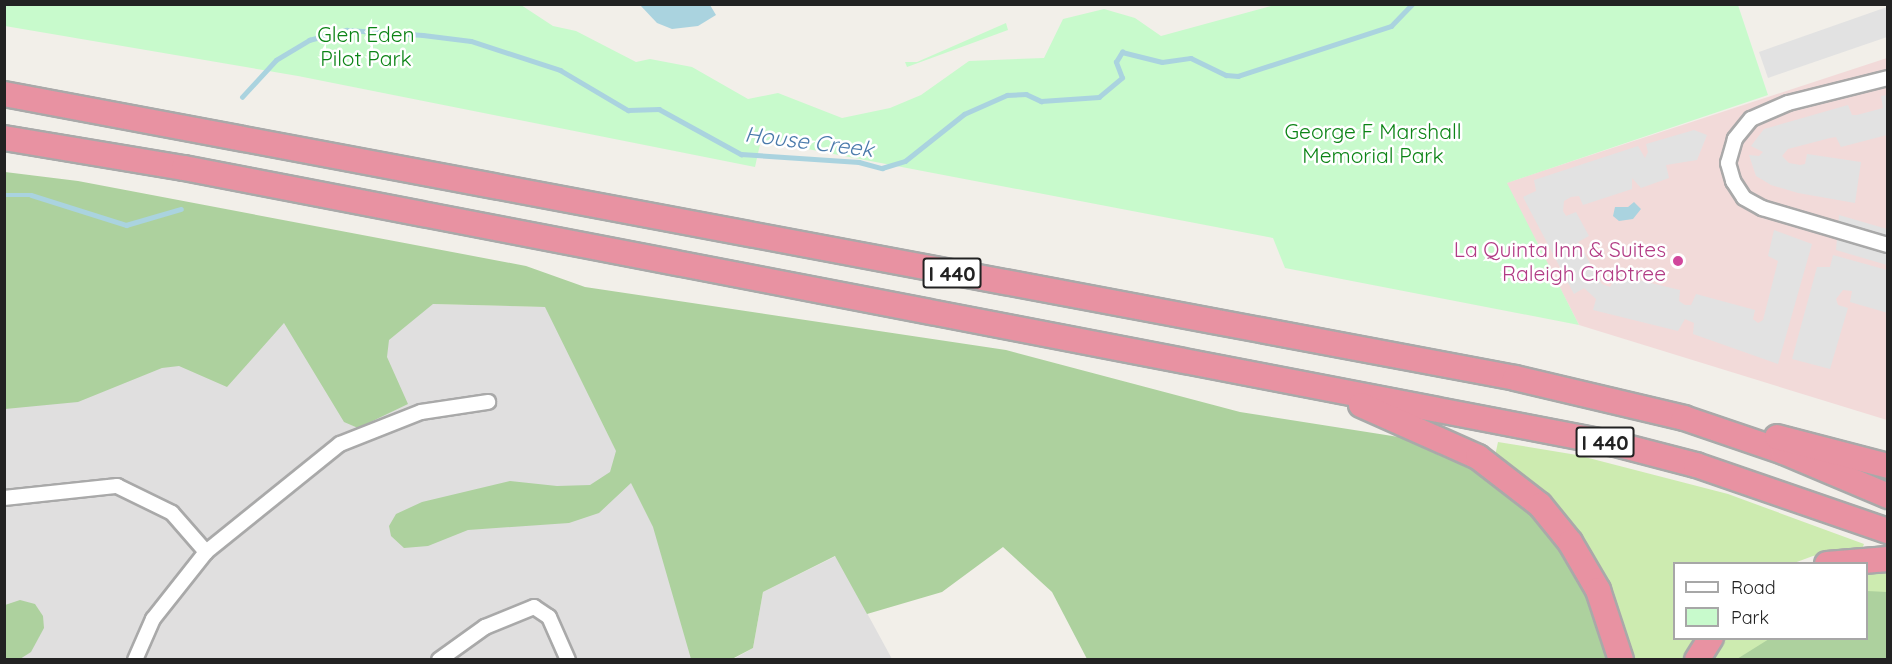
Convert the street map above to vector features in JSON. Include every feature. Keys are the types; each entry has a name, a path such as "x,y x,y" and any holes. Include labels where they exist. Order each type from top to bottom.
{"highway":[{"name":"I 440","path":"4,94 1191,320 1415,359 1620,401 1684,418 1784,452 1887,496"},
{"name":"I 440","path":"4,138 195,171 1626,447 1696,465 1887,531"},
{"path":"1314,387 1450,441 1520,487 1556,523 1585,565 1608,615 1621,660"},
{"path":"1684,418 1807,444 1887,466"},
{"path":"1851,562 1887,559"},
{"path":"1697,660 1710,640"}],"street":[{"path":"1887,78 1788,103 1751,119 1734,139 1728,163 1733,181 1744,198 1762,208 1887,245"},
{"path":"135,660 153,619 206,552 340,444 422,412 488,402"},
{"path":"4,498 117,486 172,513 206,552"},
{"path":"439,660 485,627 534,607 549,617 568,660"}],"shaded area":[{"path":"1887,7 1887,37 1768,78 1759,52"},
{"path":"1887,58 1887,420 1579,325 1506,183"},
{"path":"1887,95 1887,135 1841,147 1836,137 1830,138 1788,149 1782,156 1789,163 1800,165 1805,164 1807,154 1861,162 1855,203 1798,193 1771,185 1756,176 1749,155 1759,156 1763,152 1751,146 1764,129 1848,105 1852,115 1883,108 1881,96"},
{"path":"1694,130 1707,135 1697,160 1666,165 1669,178 1641,188 1632,178 1632,189 1583,205 1579,196 1571,197 1564,201 1563,211 1566,216 1576,212 1589,236 1578,242 1602,284 1610,287 1618,275 1680,290 1679,301 1685,305 1691,305 1696,294 1755,310 1753,319 1758,323 1763,320 1778,261 1768,256 1774,230 1812,244 1778,364 1693,334 1694,323 1685,319 1678,331 1593,310 1596,299 1584,288 1574,294 1523,197 1536,191 1534,180 1638,146 1645,158 1648,152 1646,144"},
{"path":"1839,215 1887,229 1887,265 1836,250"},
{"path":"1833,255 1887,270 1888,313 1850,302 1852,291 1843,290 1836,299 1838,305 1848,308 1830,369 1792,359 1817,267 1830,267"},
{"path":"433,304 546,307 718,659 5,659 4,359"},
{"path":"836,556 892,659 732,660 753,648 763,592"}],"green space":[{"name":"George F Marshall Memorial Park","path":"4,5 521,5 553,26 576,31 636,62 650,59 692,67 748,99 778,93 842,118 890,108 921,95 969,61 1044,58 1063,19 1104,9 1135,18 1161,36 1275,5 1738,5 1768,95 1507,183 1579,325 1285,268 1273,238 761,140 755,167 298,76 5,26"},
{"path":"1006,23 1008,30 907,67 905,62 917,62"},
{"path":"5,172 78,181 526,266 585,287 1006,350 1240,412 1405,438 1451,456 1500,485 1543,523 1594,603 1612,659 1087,659 1052,592 1003,547 942,592 867,614 835,556 763,592 753,648 732,659 691,659 653,527 631,483 599,513 569,523 468,530 428,546 404,548 391,536 389,526 396,514 422,502 510,481 557,486 590,485 610,472 616,451 545,307 433,304 389,340 387,357 408,404 358,428 344,422 284,323 227,387 179,366 162,368 78,402 5,409"},
{"path":"1498,442 1577,455 1728,494 1864,544 1862,549 1813,556 1797,562 1673,562 1673,640 1700,640 1686,659 1628,659 1495,456"},
{"path":"1868,566 1887,567 1887,659 1706,660 1721,640 1868,640"},
{"path":"1868,591 1887,592 1887,659 1737,659 1767,640 1868,640"},
{"path":"20,600 35,604 43,616 44,628 31,652 20,659 5,659 5,605"}],"water":[{"path":"640,5 710,5 716,15 698,26 672,29 657,23"},
{"path":"1634,202 1641,209 1633,219 1619,221 1613,216 1615,207 1628,207"}],"waterway":[{"name":"House Creek","path":"242,97 276,60 309,40 347,30 423,35 471,41 560,70 628,110 659,109 741,154 859,162 882,168 905,161 964,114 1007,95 1026,94 1041,101 1099,97 1122,78 1116,62 1122,52 1162,62 1191,58 1226,75 1238,76 1391,26 1412,4"},
{"name":"House Creek","path":"4,195 31,195 126,225 181,209"}],"place":[{"name":"La Quinta Inn & Suites Raleigh Crabtree","path":"1678,261"}],"park label":[{"name":"Glen Eden Pilot Park","path":"366,46"}]}
